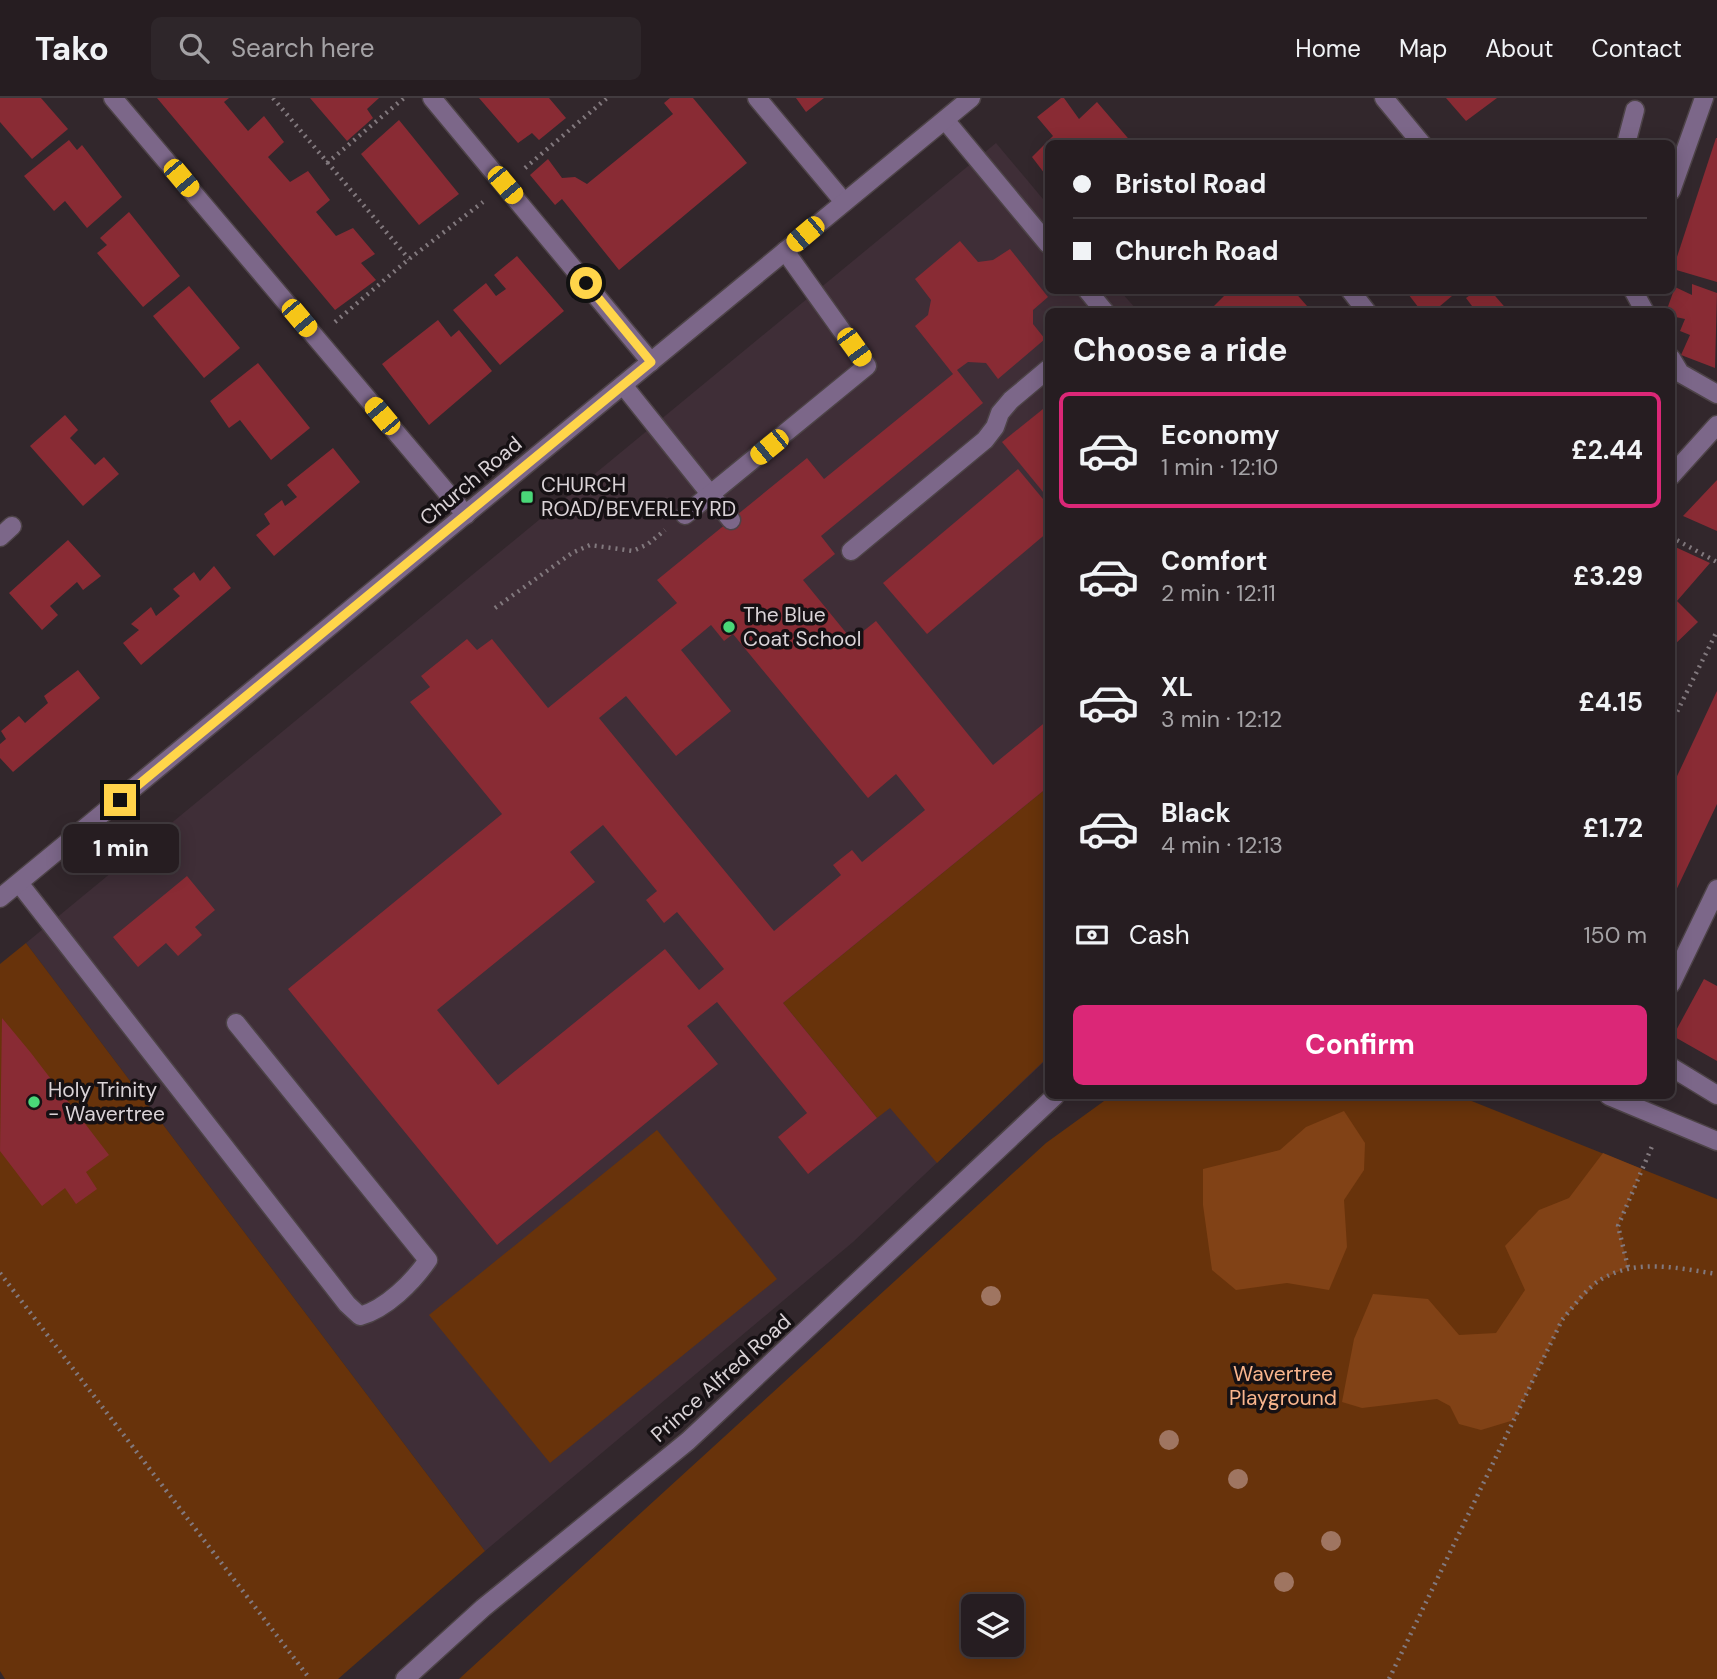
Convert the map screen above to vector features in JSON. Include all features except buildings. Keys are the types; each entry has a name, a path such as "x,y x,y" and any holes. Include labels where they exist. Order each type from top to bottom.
{"street":[{"path":"113,98 466,514"},
{"path":"432,98 651,362"},
{"path":"757,98 844,202"},
{"name":"Church Road","path":"0,898 971,98"},
{"path":"1384,98 1419,140"},
{"path":"1675,180 1704,98"},
{"path":"1627,140 1635,110"},
{"path":"945,120 1045,240"},
{"path":"685,515 867,366 785,251"},
{"path":"1090,294 1102,308"},
{"path":"1353,294 1364,308"},
{"path":"1675,365 1680,373 1717,394"},
{"path":"851,551 985,440 995,427 1000,413 1011,400 1045,372"},
{"path":"623,385 731,520"},
{"path":"1675,472 1715,431"},
{"path":"19,883 347,1304 360,1316 374,1312 419,1274 428,1260 236,1023"},
{"path":"1675,976 1717,889"},
{"path":"1675,1069 1717,1095"},
{"name":"Prince Alfred Road","path":"405,1679 483,1608 688,1441 1052,1099"},
{"path":"1616,1099 1717,1141"}],"path":[{"path":"273,98 409,259"},
{"path":"327,163 404,98"},
{"path":"593,98 598,105"},
{"path":"315,338 409,259 505,185 607,98"},
{"path":"495,608 572,553 590,545 633,551 648,544 685,515"},
{"path":"1675,539 1717,562"},
{"path":"1675,716 1717,631"},
{"path":"1628,1267 1618,1226 1663,1119"},
{"path":"1389,1679 1562,1320 1598,1281 1628,1267 1660,1266 1717,1274"},
{"path":"0,1273 310,1679"}],"shaded area":[{"name":"The Blue Coat School","path":"996,143 1045,201 1045,294 1123,294 1135,308 1045,308 1045,1061 853,1242 485,1551 26,943"},
{"path":"1344,1111 1365,1143 1364,1170 1344,1200 1347,1247 1329,1290 1287,1283 1236,1290 1212,1270 1203,1205 1203,1169 1280,1150 1306,1127"},
{"path":"1603,1153 1642,1169 1618,1226 1628,1267 1598,1281 1562,1320 1514,1420 1481,1430 1459,1424 1450,1406 1437,1399 1362,1408 1342,1402 1354,1339 1373,1294 1428,1299 1459,1335 1496,1333 1525,1290 1505,1246 1539,1210 1569,1198"}],"green space":[{"path":"1045,789 1045,1060 937,1163 890,1108 877,1118 783,1003"},
{"path":"26,943 485,1551 338,1679 5,1679 0,1671 0,964"},
{"name":"Wavertree Playground","path":"1107,1099 1467,1099 1717,1199 1717,1679 459,1679 1046,1143"},
{"path":"657,1130 777,1279 550,1463 429,1315"}],"place":[{"name":"CHURCH ROAD/BEVERLEY RD","path":"527,497"},
{"name":"The Blue Coat School","path":"729,627"},
{"name":"Holy Trinity - Wavertree","path":"34,1102"}],"route":[{"path":"120,800 651,362 586,283"}]}
